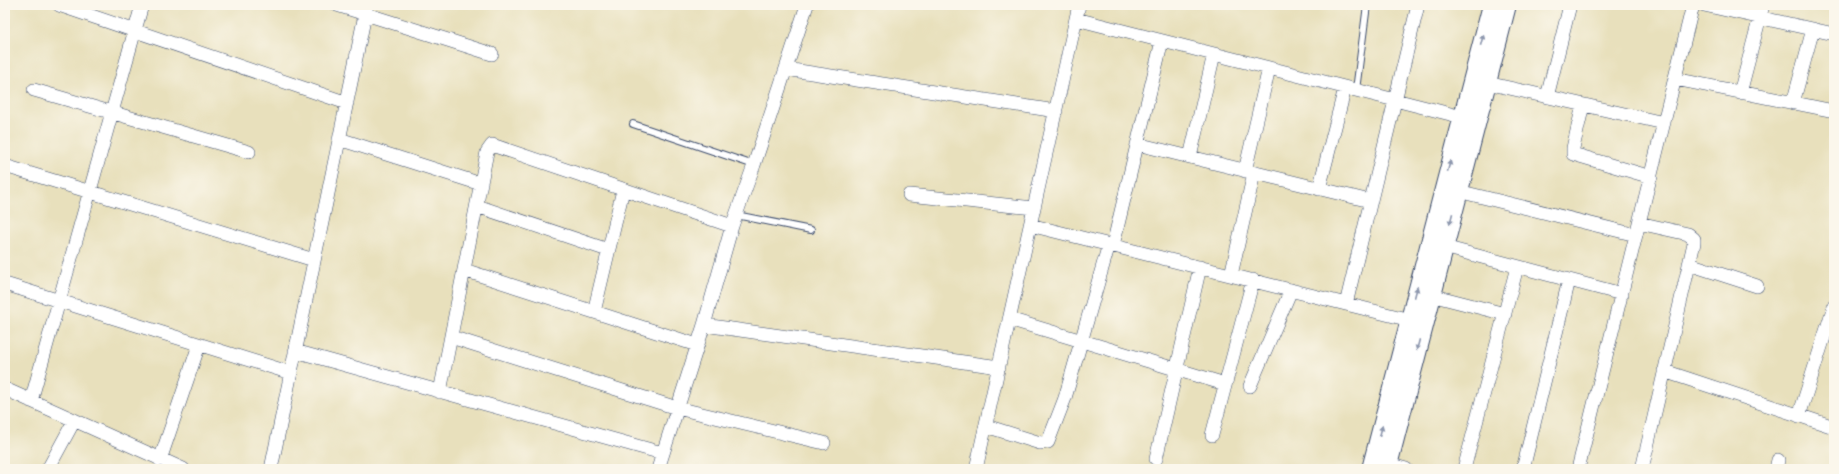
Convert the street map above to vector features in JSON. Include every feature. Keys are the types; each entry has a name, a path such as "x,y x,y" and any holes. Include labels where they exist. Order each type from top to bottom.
{"street":[{"path":"59,5 347,103"},
{"path":"31,401 142,5"},
{"path":"337,5 366,10 492,54"},
{"path":"658,469 704,324 734,220 754,165 807,5"},
{"path":"976,469 1079,5"},
{"path":"1346,304 1418,5"},
{"path":"1416,321 1431,295 1458,191 1469,119 1492,5"},
{"path":"1406,469 1382,467 1416,321 1469,119 1487,83 1507,5"},
{"path":"1547,97 1570,5"},
{"path":"1578,469 1693,5"},
{"path":"1704,5 1761,11 1813,29 1834,34"},
{"path":"271,469 366,10"},
{"path":"1740,93 1761,11"},
{"path":"1076,19 1469,119"},
{"path":"1793,103 1813,29"},
{"path":"986,426 1040,443 1048,442 1065,398 1111,245 1162,41"},
{"path":"1190,157 1214,54"},
{"path":"1231,275 1269,68"},
{"path":"786,69 1056,111"},
{"path":"1675,79 1829,110"},
{"path":"1487,83 1664,123"},
{"path":"1319,189 1350,89"},
{"path":"34,90 249,152"},
{"path":"1582,105 1573,148 1574,154 1650,177"},
{"path":"339,139 481,184"},
{"path":"1137,144 1370,201"},
{"path":"440,392 487,152 492,145 623,190 734,220"},
{"path":"5,166 314,260"},
{"path":"594,312 623,190"},
{"path":"1458,191 1638,229 1691,236 1694,244 1642,469"},
{"path":"909,195 1034,208"},
{"path":"477,206 608,250"},
{"path":"1030,224 1416,321"},
{"path":"1444,247 1622,294"},
{"path":"1689,264 1757,286"},
{"path":"1464,469 1517,266"},
{"path":"1156,459 1200,267"},
{"path":"464,270 697,345"},
{"path":"1212,435 1253,280"},
{"path":"1523,469 1569,280"},
{"path":"5,284 58,302 291,373"},
{"path":"1250,386 1291,290"},
{"path":"1431,295 1505,314"},
{"path":"1799,416 1834,306"},
{"path":"1009,319 1225,384"},
{"path":"704,324 999,367"},
{"path":"451,337 677,408 824,443"},
{"path":"160,460 199,345"},
{"path":"295,351 662,454"},
{"path":"1664,371 1834,427"},
{"path":"5,389 160,460 183,469"},
{"path":"48,469 74,420"}],"lane":[{"path":"1350,89 1367,5"},
{"path":"634,124 754,165"},
{"path":"734,220 811,230"}]}
